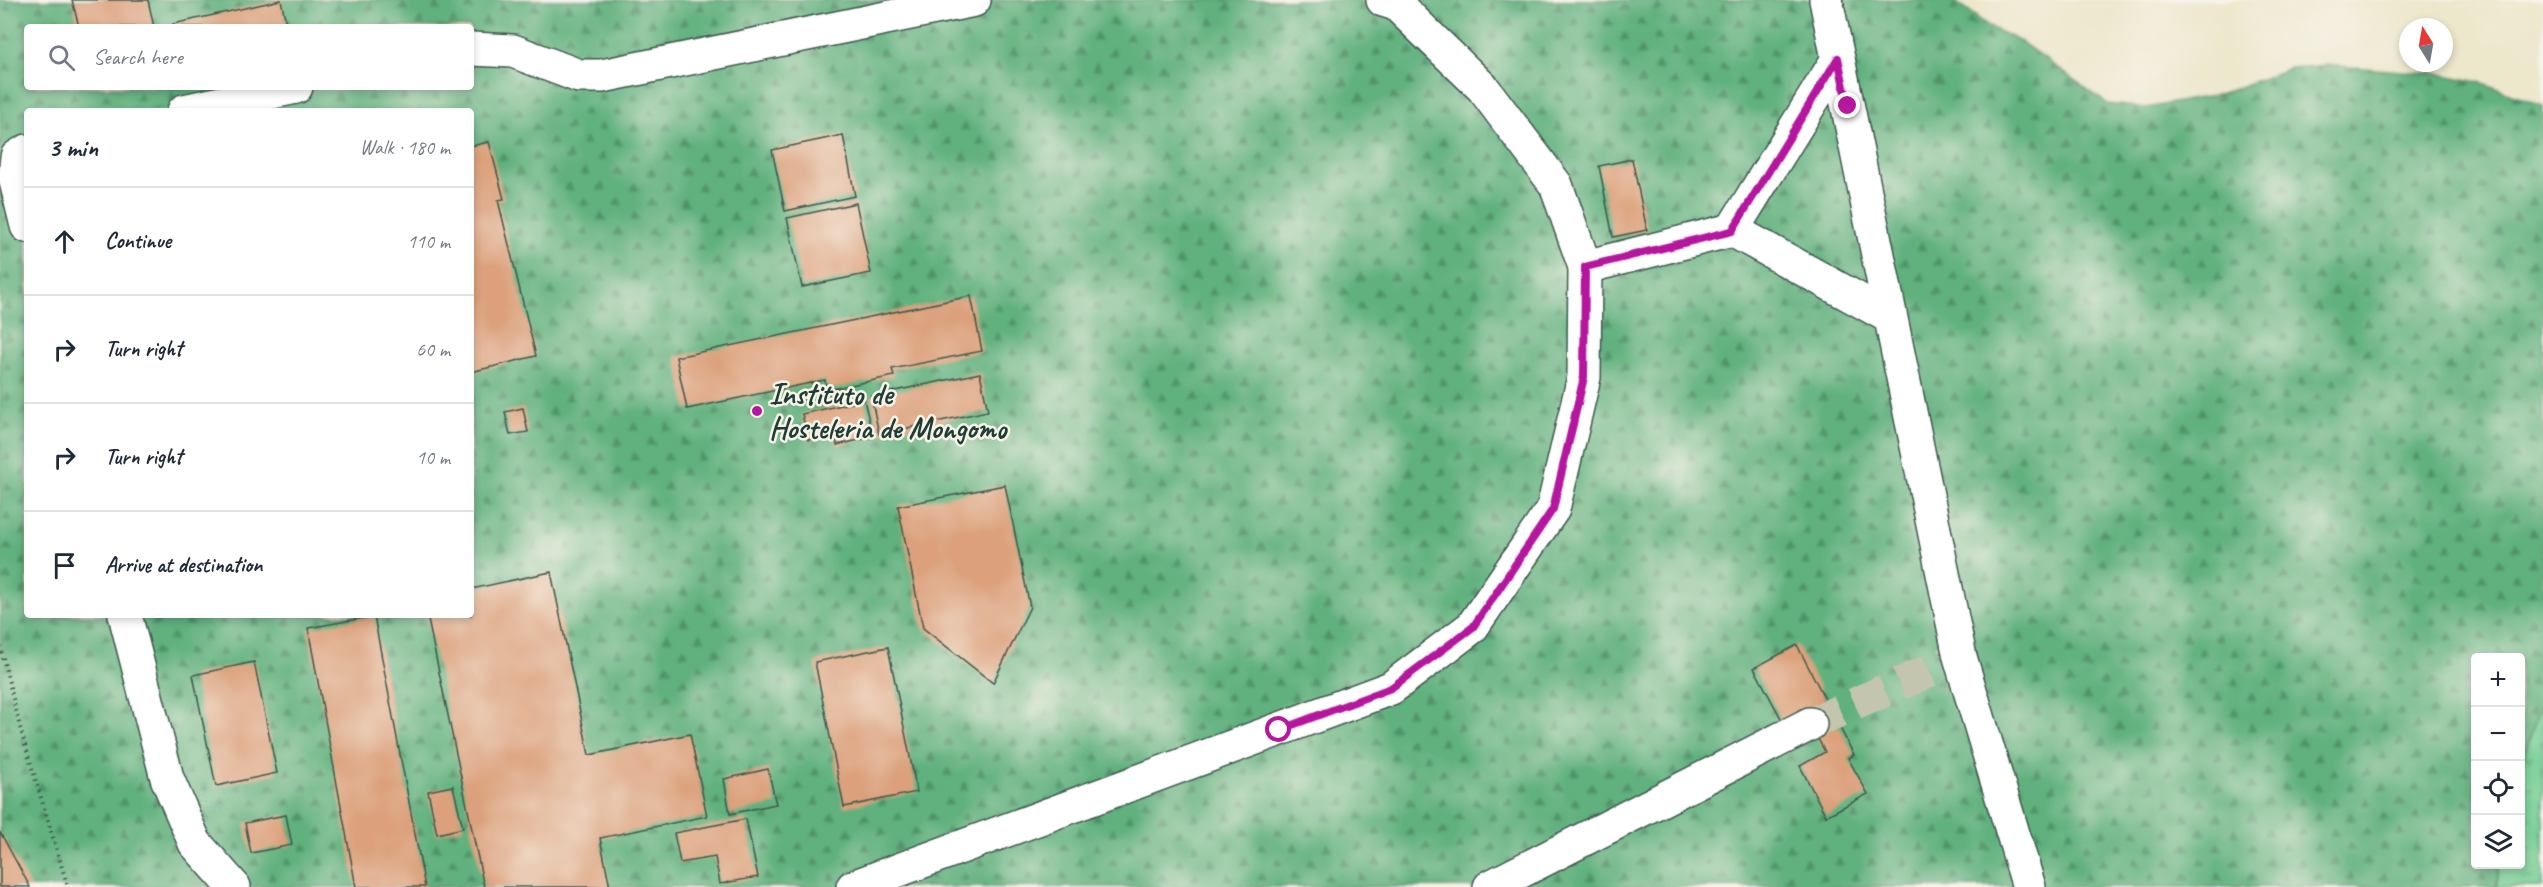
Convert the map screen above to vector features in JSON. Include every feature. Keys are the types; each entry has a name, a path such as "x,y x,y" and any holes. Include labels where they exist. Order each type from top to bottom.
{"street":[{"path":"474,49 513,51 579,76 602,76 974,0"},
{"path":"853,887 1391,688 1473,627 1553,509 1584,377 1585,267 1556,185 1483,88 1396,4 1383,0"},
{"path":"1826,0 1960,657 2029,887"},
{"path":"1732,231 1838,58"},
{"path":"198,108 282,90"},
{"path":"24,153 17,157 15,177 24,214"},
{"path":"1585,267 1732,231 1890,317"},
{"path":"126,618 167,778 195,843 234,887"},
{"path":"1490,887 1810,724"}],"path":[{"path":"0,646 22,735 68,887"}],"green space":[{"path":"0,0 1953,0 1990,27 2021,42 2108,104 2146,108 2221,94 2290,68 2327,65 2440,74 2483,83 2543,106 2543,698 2525,753 2525,653 2471,653 2471,869 2499,869 2496,887 0,887"},
{"path":"2543,698 2543,887 2496,887 2499,869 2525,869 2525,753"}],"building":[{"path":"72,0 148,0 153,24 78,24"},
{"path":"281,0 286,24 173,24"},
{"path":"843,135 855,196 785,211 772,150"},
{"path":"489,142 504,199 498,200 536,356 474,371 474,145"},
{"path":"1632,159 1647,230 1613,237 1599,166"},
{"path":"856,203 871,273 802,287 787,218"},
{"path":"971,296 982,351 892,369 894,376 827,390 825,380 687,409 676,357"},
{"path":"980,373 988,411 879,434 871,396"},
{"path":"864,400 873,437 837,445 835,434 808,440 802,414"},
{"path":"523,408 528,432 510,435 505,412"},
{"path":"1005,485 1030,607 993,683 923,628 898,506"},
{"path":"551,572 589,755 690,734 707,816 600,838 610,887 484,887 428,618 474,618 474,588"},
{"path":"374,618 425,887 356,887 308,628"},
{"path":"1797,645 1854,755 1848,758 1868,794 1826,816 1800,766 1825,752 1810,724 1783,722 1754,668"},
{"path":"888,647 917,792 844,807 815,662"},
{"path":"254,662 277,773 216,786 193,675"},
{"path":"768,769 776,804 730,814 724,779"},
{"path":"453,786 463,828 437,834 428,791"},
{"path":"286,815 292,845 251,853 245,823"},
{"path":"746,819 758,877 720,884 715,857 680,863 674,833"},
{"path":"0,832 30,887 0,887"}],"tunnel":[{"path":"1810,724 1960,657"}],"place":[{"name":"Instituto de Hosteleria de Mongomo","path":"757,411"}],"route":[{"path":"1279,730 1391,688 1473,627 1553,509 1584,377 1585,267 1732,231 1838,58 1848,106"}]}
